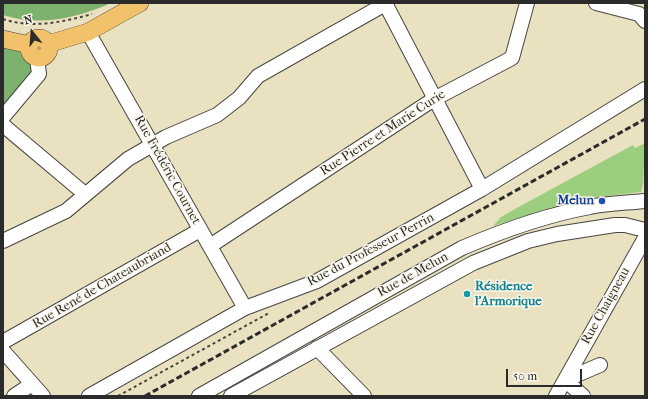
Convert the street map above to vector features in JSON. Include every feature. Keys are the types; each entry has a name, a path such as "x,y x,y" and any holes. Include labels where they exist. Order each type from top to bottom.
{"main road":[{"path":"3,39 33,52 47,54 48,44 88,32 140,3"}],"street":[{"path":"3,241 66,211 128,159 172,134 217,115 239,98 258,76 386,3 434,99 482,189"},
{"name":"Rue Pierre et Marie Curie","path":"210,246 434,99 512,58 527,3"},
{"path":"597,3 640,14 645,21"},
{"name":"Rue Frédéric Cournet","path":"88,32 245,308"},
{"path":"3,117 38,74 33,52"},
{"name":"Rue du Professeur Perrin","path":"89,396 245,308 317,281 482,189 645,89"},
{"path":"3,125 85,194"},
{"name":"Rue de Melun","path":"199,396 462,248 499,232 557,214 592,206 645,201"},
{"name":"Rue de Melun","path":"231,396 473,262 506,249 557,234 600,227 625,225 645,230"},
{"name":"Rue René de Chateaubriand","path":"3,342 200,230"},
{"name":"Rue Chaigneau","path":"556,396 645,238"},
{"path":"318,348 364,396"},
{"path":"3,351 43,396"},
{"path":"583,396 565,380 600,365"},
{"path":"14,396 32,384"}],"path":[{"path":"26,3 31,3"},
{"path":"3,19 15,23 58,23 96,12"},
{"path":"118,396 264,316"}],"green space":[{"path":"3,3 111,3 72,17 31,20 17,19 3,15"},
{"path":"3,39 27,50 34,59 39,74 3,117"},
{"path":"645,143 643,185 641,192 589,198 589,201 554,207 493,226 501,217 524,204 633,145 635,148"}],"railway":[{"path":"145,396 645,119"}],"place":[{"name":"Melun","path":"602,201"},
{"name":"Résidence l'Armorique","path":"467,294"}]}
